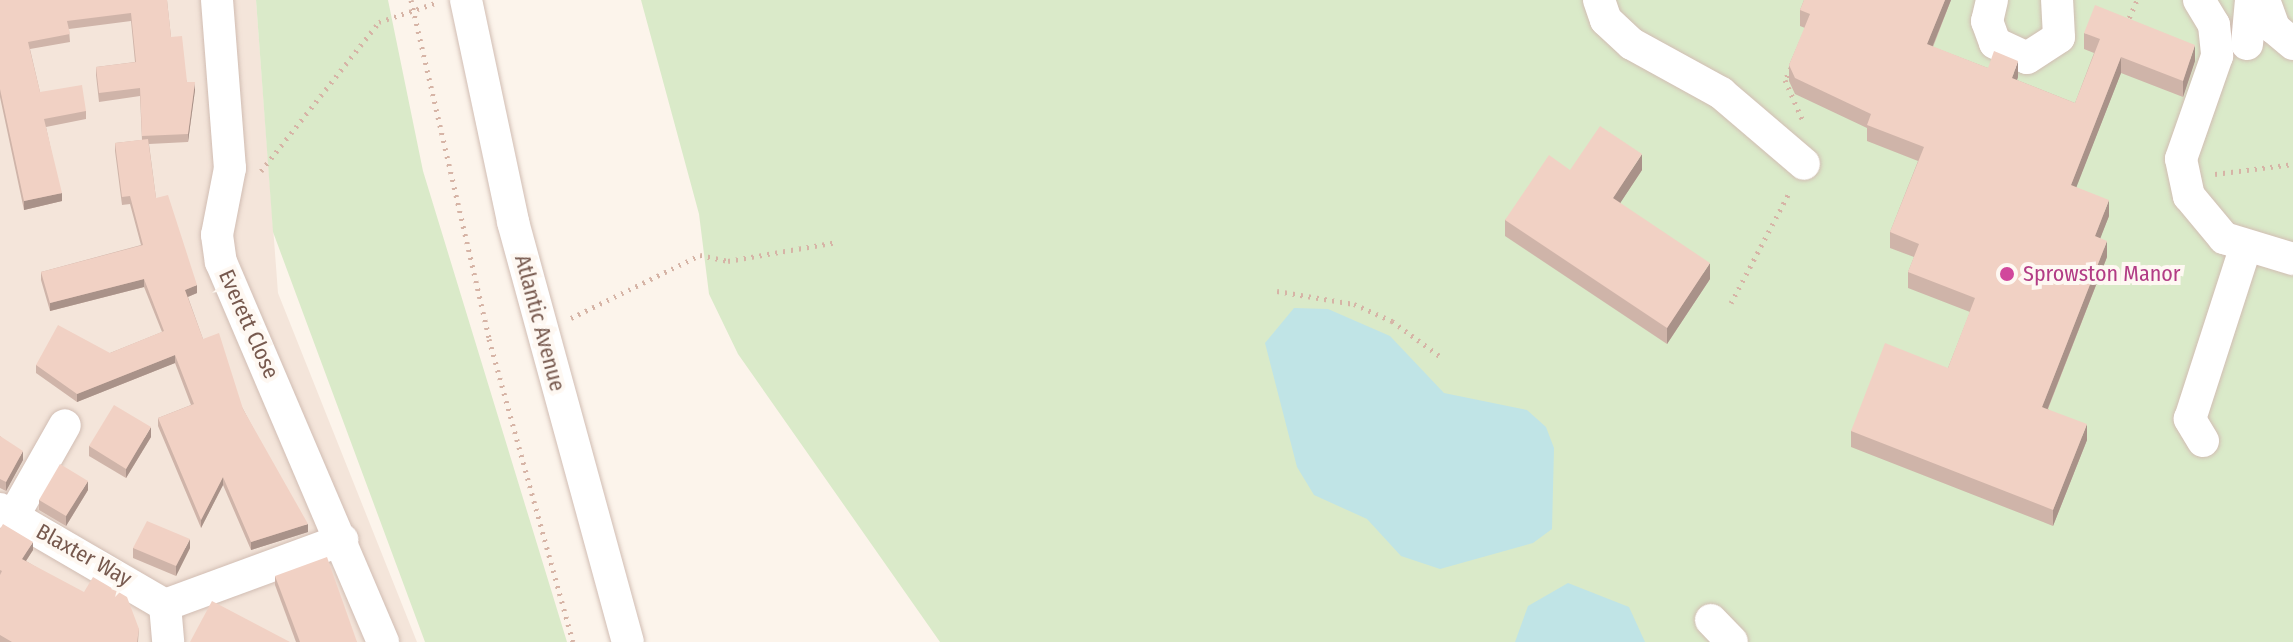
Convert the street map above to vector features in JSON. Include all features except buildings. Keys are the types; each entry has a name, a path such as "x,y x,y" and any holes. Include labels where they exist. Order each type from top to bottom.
{"street":[{"name":"Everett Close","path":"217,0 230,168 217,235 221,262 383,642"},
{"name":"Atlantic Avenue","path":"466,0 543,333 628,642"},
{"path":"1599,0 1606,20 1632,44 1721,93 1804,164"},
{"path":"1992,0 1987,21 1995,43 2027,58 2059,37 2057,0"},
{"path":"2199,0 2214,25 2217,56 2181,159 2185,177 2201,218 2246,246 2293,259"},
{"path":"2247,44 2251,0"},
{"path":"2264,0 2274,28 2293,44"},
{"path":"2203,441 2190,419 2246,246"},
{"path":"7,512 65,425"},
{"name":"Blaxter Way","path":"7,512 165,605"},
{"path":"168,642 165,605 342,540"}],"path":[{"path":"411,0 489,339 573,642"},
{"path":"225,188 249,183 291,140 379,22 414,8 448,0"},
{"path":"2123,33 2137,0"},
{"path":"1731,303 1804,164 1803,118 1785,80 1796,55"},
{"path":"2185,177 2293,164"},
{"path":"543,333 700,255 728,261 837,242"},
{"path":"1277,291 1354,304 1392,321 1441,357"}],"shaded area":[{"path":"0,0 256,0 278,293 417,642 0,642"}],"green space":[{"path":"256,0 388,0 423,171 567,642 425,642 273,232"},
{"path":"641,0 2293,0 2293,642 940,642 738,354 709,294 699,214"}],"water":[{"path":"1294,308 1328,309 1390,336 1444,393 1527,410 1546,427 1554,448 1552,529 1533,543 1440,569 1401,556 1367,519 1314,495 1297,467 1265,343"},
{"path":"1568,583 1629,607 1645,642 1515,642 1528,606"}],"place":[{"name":"Sprowston Manor","path":"2007,274"}]}
